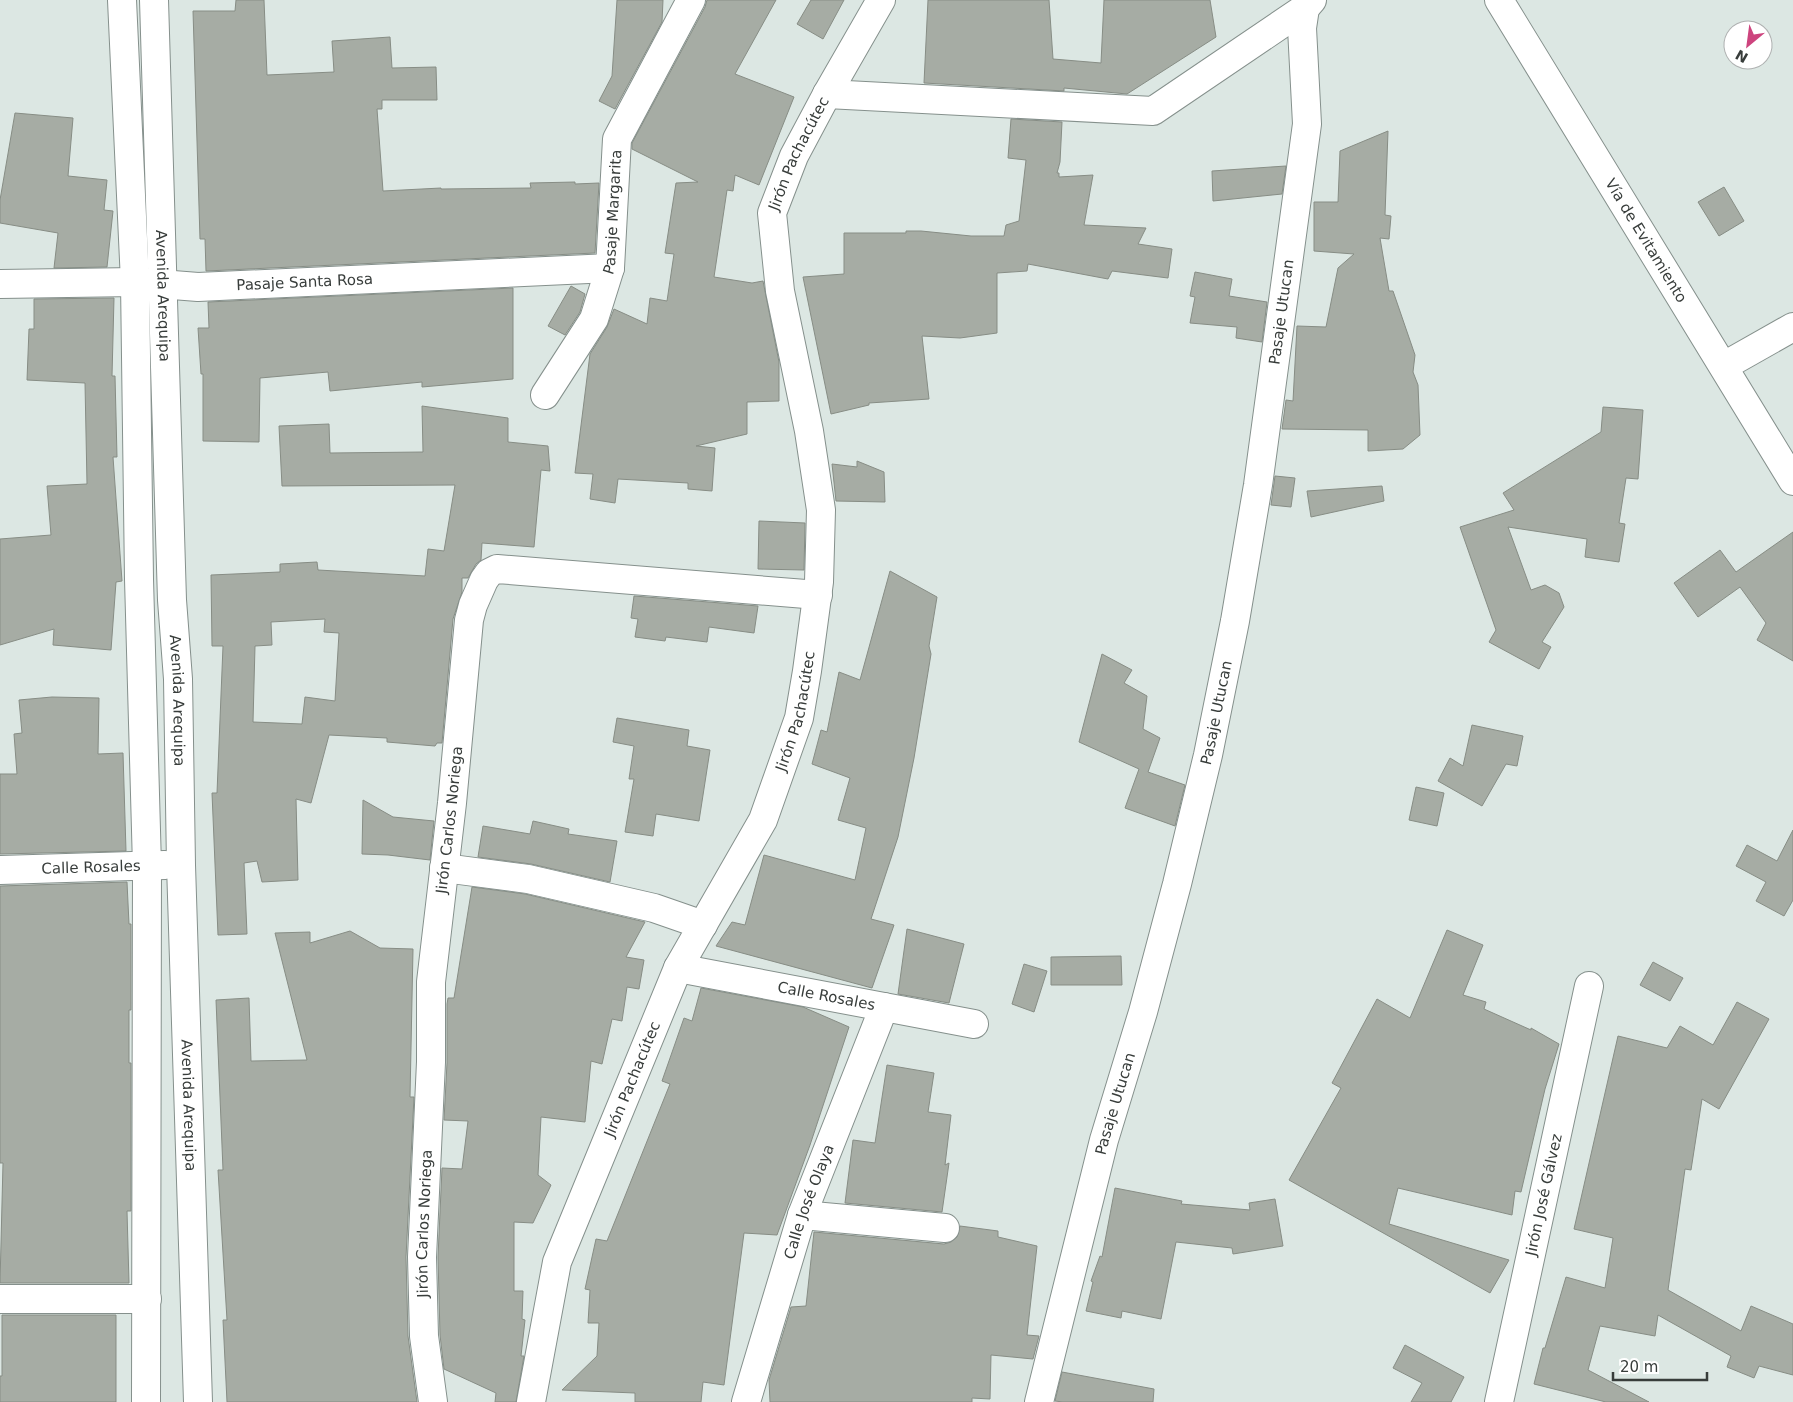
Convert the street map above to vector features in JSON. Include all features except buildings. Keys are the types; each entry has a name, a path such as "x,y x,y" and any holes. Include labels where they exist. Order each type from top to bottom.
{"main road":[{"name":"Avenida Arequipa","path":"122,0 136,282 139,579 148,866 146,1402"},
{"name":"Avenida Arequipa","path":"154,0 172,600 178,679 181,865 198,1402"},
{"name":"Pasaje Margarita","path":"546,395 594,319 610,268 617,139 691,0"},
{"name":"Jirón Pachacútec","path":"531,1402 556,1262 678,968 763,820 799,718 818,594 821,510 809,431 780,291 772,213 794,156 881,0"},
{"name":"Vía de Evitamiento","path":"1499,0 1793,482"},
{"path":"827,94 1153,111 1309,4"},
{"name":"Pasaje Utucan","path":"1039,1402 1104,1140 1143,1012 1177,884 1208,755 1235,621 1258,486 1307,124 1302,28 1309,4"},
{"name":"Pasaje Santa Rosa","path":"0,284 136,282 198,287 610,268"},
{"path":"1724,366 1793,327"},
{"name":"Jirón Carlos Noriega","path":"433,1402 424,1336 422,1257 431,1062 431,982 469,620 479,591 489,574 497,569 818,594"},
{"name":"Calle Rosales","path":"0,870 181,865"},
{"path":"444,868 538,882 654,908 703,925"},
{"name":"Calle Rosales","path":"678,968 974,1024"},
{"name":"Jirón José Gálvez","path":"1499,1402 1589,986"},
{"name":"Calle José Olaya","path":"746,1402 802,1215 884,1007"},
{"path":"802,1215 946,1228"},
{"path":"0,1298 147,1299"}]}
